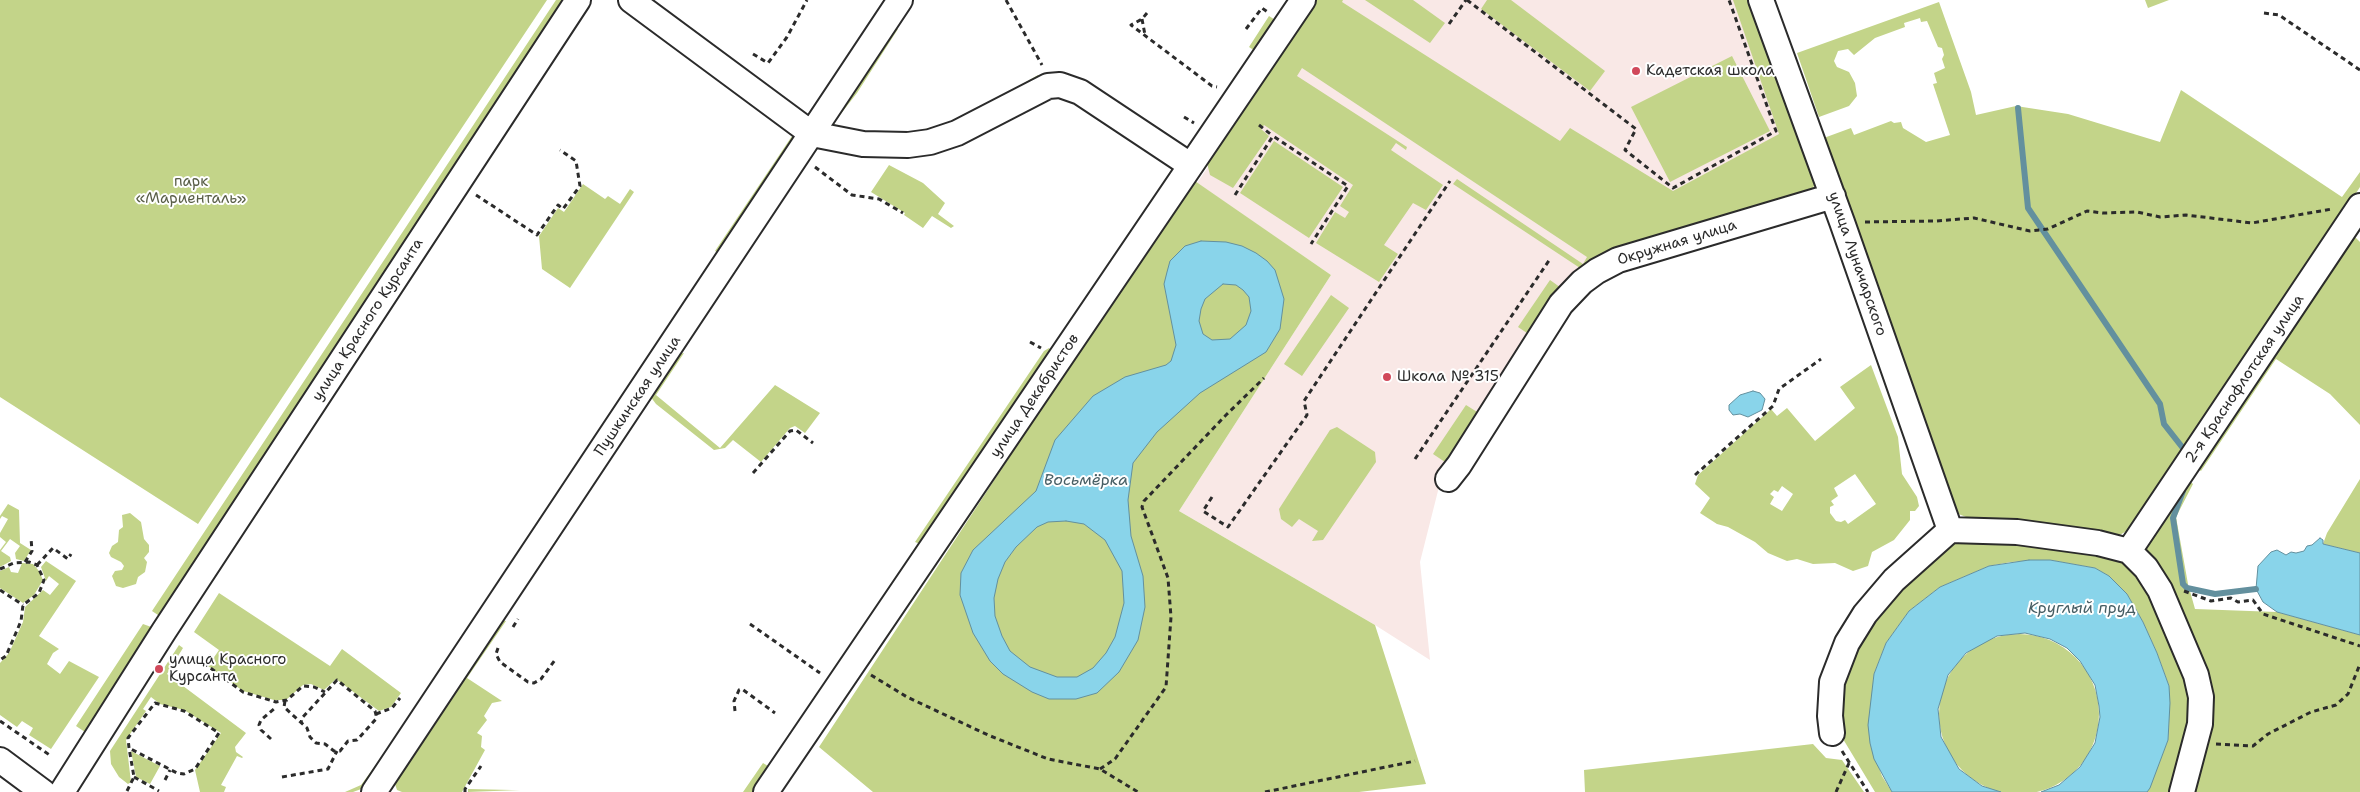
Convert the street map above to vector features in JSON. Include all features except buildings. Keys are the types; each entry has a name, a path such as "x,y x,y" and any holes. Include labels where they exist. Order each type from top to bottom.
{"street":[{"name":"улица Красного Курсанта","path":"62,792 164,631 578,0"},
{"path":"631,0 812,134 862,144 893,145 930,142 956,134 1029,95 1054,85 1060,85 1080,92 1190,166"},
{"name":"Пушкинская улица","path":"374,792 900,0"},
{"name":"улица Декабристов","path":"766,792 1302,0"},
{"name":"улица Луначарского","path":"1761,0 1833,196 1950,530"},
{"name":"Окружная улица","path":"1448,479 1459,465 1562,304 1582,282 1597,271 1618,260 1833,196"},
{"name":"2-я Краснофлотская улица","path":"2129,550 2357,218"},
{"path":"1832,733 1830,716 1832,682 1847,643 1865,614 1894,580 1950,530 2042,534 2114,546 2129,550 2146,568 2160,590 2196,675 2201,697 2196,740 2182,792"},
{"path":"0,760 43,792"}],"path":[{"path":"753,54 768,63 787,36 807,0"},
{"path":"1006,0 1054,85"},
{"path":"1449,24 1467,0 1636,129 1625,150 1673,188 1776,131 1729,0"},
{"path":"1246,29 1262,8 1270,14"},
{"path":"1147,13 1142,19 1131,25 1212,86 1221,87"},
{"path":"2264,13 2279,15 2360,70"},
{"path":"1142,19 1145,35"},
{"path":"1184,117 1196,124"},
{"path":"1259,125 1348,186 1311,244"},
{"path":"1235,195 1273,136"},
{"path":"476,195 537,235 558,205 563,208 580,186 576,161 560,150"},
{"path":"808,165 817,168 852,195 878,199 903,213"},
{"path":"1212,497 1203,510 1228,527 1307,415 1304,401 1450,182"},
{"path":"1842,222 1857,220 1865,222 1936,221 1974,218 2030,232 2048,229 2087,211 2103,213 2137,212 2160,217 2186,215 2252,223 2337,208 2357,218"},
{"path":"1415,459 1550,259"},
{"path":"1030,342 1038,347 1046,348"},
{"path":"1695,476 1773,406 1779,389 1821,359"},
{"path":"1100,769 1115,759 1166,687 1171,616 1168,578 1142,507 1144,501 1264,378"},
{"path":"753,473 790,431 796,430 813,443"},
{"path":"24,562 32,551 31,538"},
{"path":"37,566 53,548 68,558 71,554"},
{"path":"0,569 14,563 24,562 37,566 42,574 44,584 39,593 23,605 21,621 8,652 0,660"},
{"path":"0,590 23,605"},
{"path":"2160,590 2186,592 2210,601 2230,598 2238,602 2252,600 2263,614 2360,646"},
{"path":"509,632 518,619"},
{"path":"750,624 825,676"},
{"path":"501,643 496,654 500,662 528,682 534,683 541,679 555,660"},
{"path":"211,655 205,664 243,692 276,702 285,701 303,686 314,687 325,692"},
{"path":"853,664 907,697 988,735 1048,759 1100,769 1138,792"},
{"path":"2196,740 2218,745 2253,746 2268,734 2311,712 2336,705 2348,694 2360,664"},
{"path":"301,722 302,718 337,680 376,714"},
{"path":"735,711 734,701 739,690 742,689 775,713"},
{"path":"376,714 392,708 400,698"},
{"path":"284,707 285,701"},
{"path":"275,708 276,702"},
{"path":"127,791 134,778 128,738 155,703 184,711 220,733 195,769 184,774 170,770 130,748"},
{"path":"271,739 259,725 261,720 275,708 284,707 307,728 310,738 316,743 325,744 334,751 337,751"},
{"path":"282,777 328,770 337,751 348,741 357,740 376,719 376,714"},
{"path":"0,721 51,756"},
{"path":"1832,733 1868,792"},
{"path":"1265,792 1415,762"},
{"path":"1836,792 1849,763"},
{"path":"465,792 465,789 481,766"},
{"path":"165,780 170,770"},
{"path":"134,778 159,791"}],"shaded area":[{"name":"Школа № 315","path":"1323,0 1736,0 1786,142 1590,270 1442,475 1420,562 1430,660 1375,625 1179,511 1331,275 1197,183"}],"green space":[{"name":"парк «Мариенталь»","path":"0,0 547,0 198,524 0,397"},
{"path":"556,0 566,0 161,617 152,611"},
{"path":"1314,0 1343,0 1342,2 1560,141 1570,128 1673,191 1779,134 1733,0 1747,0 1815,184 1810,193 1586,272 1453,184 1457,179 1583,264 1587,257 1302,68 1297,76 1407,147 1406,150 1396,143 1391,150 1443,185 1426,210 1413,203 1384,245 1398,254 1379,282 1316,243 1335,212 1345,218 1349,212 1340,206 1353,185 1264,125 1261,129 1269,136 1233,188 1210,175 1207,163 1211,151"},
{"path":"1365,0 1413,0 1445,23 1430,43"},
{"path":"1487,0 1511,0 1605,71 1590,91 1481,9"},
{"path":"2145,0 2169,0 2148,8"},
{"path":"1939,2 1971,92 1976,115 2016,106 2068,114 2160,142 2181,90 2342,197 2360,172 2360,187 2294,288 2130,529 2118,536 1971,519 1956,513 1821,139 1851,128 1854,135 1891,121 1894,123 1901,122 1903,128 1926,142 1950,135 1933,84 1937,83 1934,73 1945,68 1942,59 1944,55 1942,48 1938,47 1927,21 1921,22 1920,18 1904,23 1905,27 1875,38 1854,55 1848,49 1838,51 1834,61 1837,67 1849,72 1855,83 1857,96 1849,106 1819,117 1797,53"},
{"path":"1269,16 1280,23 1255,51 1249,47"},
{"path":"888,28 898,29 857,93 833,124 858,131 906,133 954,121 955,123 907,139 826,127"},
{"path":"1732,56 1770,131 1670,182 1631,107"},
{"path":"1038,75 1044,82 1007,105 956,122"},
{"path":"747,94 798,136 722,255 715,251 792,136 744,99"},
{"path":"1274,141 1343,187 1309,238 1240,193"},
{"path":"889,165 923,183 945,203 938,214 954,226 951,228 932,216 923,228 904,215 905,213 871,192"},
{"path":"1192,179 1331,275 1179,511 1375,625 1426,784 1359,792 873,792 819,747"},
{"path":"583,184 605,199 608,196 620,204 630,189 634,192 570,288 542,269 539,236 558,208 564,212"},
{"path":"2345,238 2356,238 2360,242 2360,425 2330,394 2276,359 2201,471 2193,466"},
{"path":"1550,280 1564,290 1533,337 1518,327"},
{"path":"1331,295 1349,308 1302,376 1284,364"},
{"path":"1049,348 1054,353 925,546 915,542 1044,351"},
{"path":"684,353 656,395 720,448 775,385 820,413 805,433 795,426 790,428 761,462 733,440 725,448 714,450 656,404 650,396 679,354"},
{"path":"1871,365 1898,437 1902,474 1917,497 1919,506 1915,511 1910,511 1910,520 1894,540 1872,552 1868,566 1853,571 1835,563 1813,564 1797,559 1787,561 1768,553 1755,542 1728,527 1717,524 1700,513 1710,498 1695,484 1698,475 1771,409 1777,416 1787,408 1815,441 1855,408 1840,387","holes":["1855,474 1876,504 1848,524 1845,520 1841,522 1836,521 1830,513 1830,507 1834,505 1831,501 1838,496 1834,488","1782,486 1793,494 1782,511 1770,504 1774,497 1770,494 1774,490 1778,492"]},
{"path":"1466,405 1482,415 1448,464 1433,454"},
{"path":"1337,427 1375,452 1376,462 1323,540 1312,541 1318,531 1299,519 1292,527 1281,519 1279,509 1330,430"},
{"path":"2186,477 2193,484 2176,517 2188,584 2195,609 2277,612 2360,635 2360,792 2192,792 2205,731 2152,563 2144,544"},
{"path":"2360,479 2360,553 2323,544 2327,533"},
{"path":"8,504 19,510 20,543 31,550 24,561 16,559 15,553 20,546 10,539 1,551 10,557 11,561 0,567 0,550 6,542 0,537 0,533 8,519 2,516 0,519 0,516"},
{"path":"130,513 141,522 144,539 149,545 149,552 144,558 147,562 145,572 138,577 136,584 123,588 116,586 112,576 115,571 122,570 124,566 121,562 111,557 109,553 112,546 118,542 119,530 123,527 122,515"},
{"path":"1996,536 2122,559 2149,589 2195,701 2173,792 2147,792 2168,740 2169,686 2143,622 2127,594 2109,576 2095,568 2050,560 2011,562 1989,566 1940,587 1909,611 1886,643 1874,674 1870,743 1882,776 1892,792 1875,792 1843,739 1838,719 1837,700 1849,658 1880,605 1948,542"},
{"path":"46,561 76,581 39,636 59,649 53,653 47,664 60,674 69,661 99,677 51,749 29,735 33,728 22,721 17,727 0,715 0,663 9,653 23,622 25,607 43,590 50,595 59,584 49,576 46,581 41,567"},
{"path":"22,563 33,564 43,580 34,595 23,603 0,588 0,571 9,567 11,572 18,573"},
{"path":"219,593 330,666 342,649 401,693 391,707 379,711 336,679 324,690 311,684 303,685 286,700 274,700 243,691 208,666 219,650 194,632"},
{"path":"502,620 506,621 467,678 502,701 492,703 484,716 487,720 477,733 482,736 481,747 485,750 462,792 402,792 397,790 394,781"},
{"path":"143,624 154,628 85,732 76,726"},
{"path":"2027,634 2057,643 2076,657 2086,669 2093,683 2098,698 2098,730 2093,745 2086,759 2076,771 2064,781 2042,791 2027,794 2011,794 1996,791 1974,781 1952,759 1940,730 1939,706 1942,691 1952,669 1974,647 2003,635"},
{"path":"179,645 183,648 167,674 246,733 235,747 236,752 243,757 237,756 221,785 226,787 224,792 200,792 195,770 221,733 184,710 160,704 151,697 143,709 146,711 126,740 131,782 128,784 119,777 111,764 110,751"},
{"path":"1813,744 1826,758 1842,760 1864,792 1585,792 1584,770"},
{"path":"131,751 160,766 150,784 136,777"},
{"path":"378,762 364,788 353,792 345,792 361,785"},
{"path":"763,763 773,769 758,792 743,792"},
{"path":"468,789 512,790 520,790 468,792"}],"water":[{"name":"Восьмёрка","path":"1201,241 1226,242 1242,246 1267,261 1275,270 1284,299 1280,329 1266,352 1200,393 1157,432 1133,463 1128,500 1131,536 1143,576 1145,607 1138,640 1119,672 1097,693 1076,699 1049,699 1032,692 1003,674 990,661 973,633 960,595 961,573 973,550 1036,491 1055,440 1093,396 1125,377 1166,365 1171,361 1176,345 1164,284 1170,261 1185,246","holes":["1223,284 1236,285 1243,290 1249,297 1251,311 1246,325 1230,339 1212,340 1203,334 1199,321 1201,309 1205,299","1066,521 1084,524 1105,540 1122,571 1124,603 1115,637 1106,653 1093,668 1077,677 1057,677 1030,667 1010,651 995,616 994,598 998,579 1005,562 1016,547 1037,527 1048,522"]},
{"path":"1753,391 1760,393 1765,399 1762,410 1748,417 1740,414 1733,415 1729,410 1729,405 1740,395"},
{"path":"2320,538 2323,540 2323,544 2360,553 2360,635 2277,612 2263,602 2256,589 2258,566 2271,552 2277,550 2286,555 2291,552 2304,551 2307,546 2312,545"},
{"name":"Круглый пруд","path":"2029,560 2050,560 2095,568 2109,576 2127,594 2143,622 2169,686 2170,703 2168,740 2150,788 2147,792 2041,792 2059,785 2080,767 2095,743 2100,717 2099,706 2095,685 2080,661 2067,648 2050,639 2025,633 1997,636 1966,653 1948,675 1938,709 1941,737 1959,769 1982,786 2001,792 1892,792 1874,759 1868,725 1874,674 1886,643 1909,611 1940,587 1989,566"}],"waterway":[{"path":"2018,108 2028,208 2160,404 2164,424 2186,452"},
{"path":"2183,491 2173,518 2183,584 2187,588 2215,594 2256,589"}],"place":[{"name":"Кадетская школа","path":"1636,71"},
{"name":"Школа № 315","path":"1387,377"},
{"name":"улица Красного Курсанта","path":"159,669"}]}
